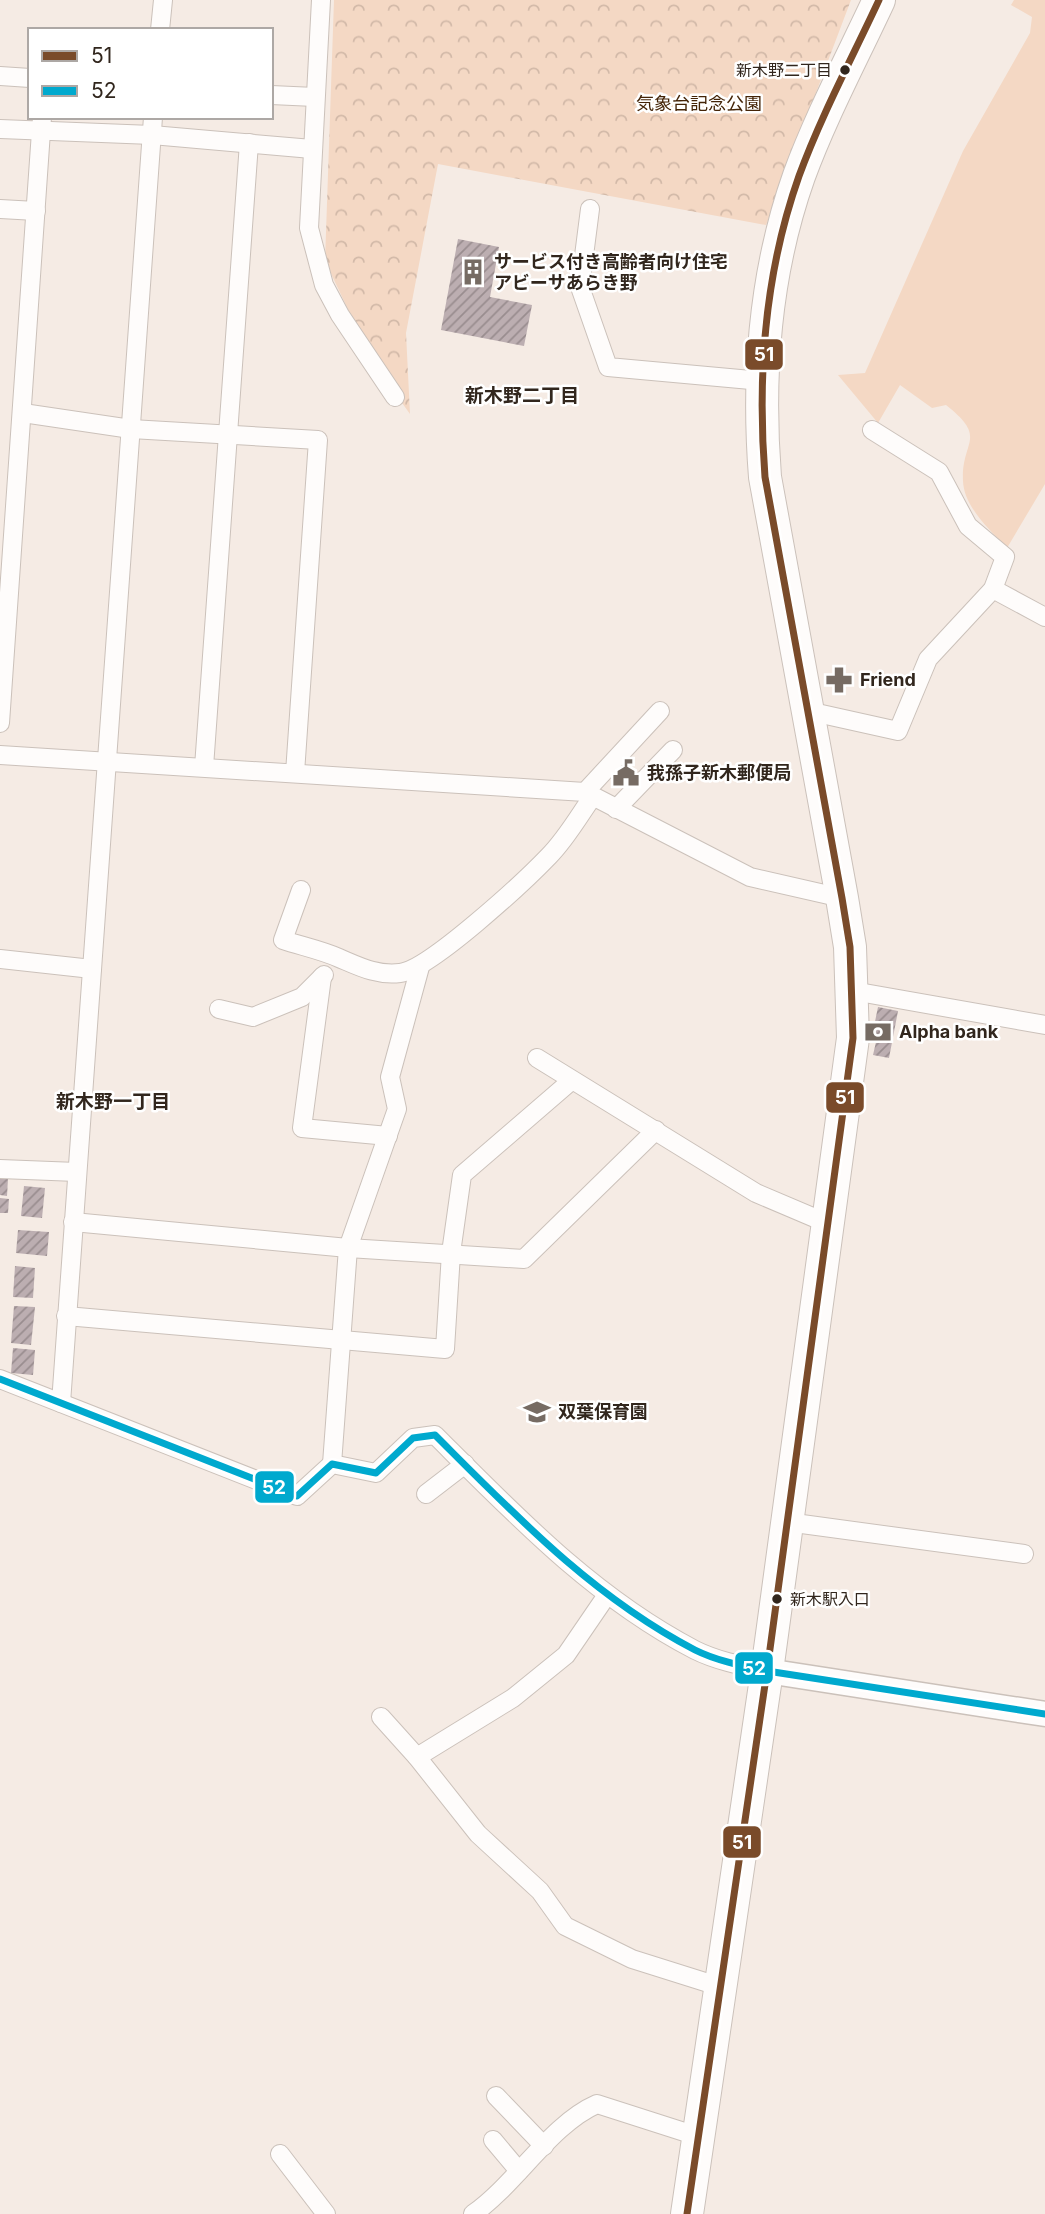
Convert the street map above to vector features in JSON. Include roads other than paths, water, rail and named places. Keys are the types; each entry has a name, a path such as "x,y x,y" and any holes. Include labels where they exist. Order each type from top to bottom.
{"highway":[{"path":"687,2214 722,1987 850,1076 853,991 842,898 765,477 762,381 770,297 796,187 879,0"}],"street":[{"path":"160,28 163,0"},
{"path":"321,0 309,228 324,285 340,315 395,397"},
{"path":"0,76 28,78"},
{"path":"273,95 315,97"},
{"path":"0,129 41,125 153,126 249,144 312,149"},
{"path":"0,723 8,502 23,413 41,125"},
{"path":"61,1403 153,126"},
{"path":"204,767 249,144"},
{"path":"590,208 580,287 608,367 762,381"},
{"path":"0,209 36,211"},
{"path":"23,413 131,429 318,440 295,773"},
{"path":"808,711 898,731 928,659 993,589 1005,556 968,526 939,472 872,430"},
{"path":"993,589 1045,617"},
{"path":"301,890 283,940 341,958 349,965 381,972 400,973 419,967 441,952 550,855 589,794 660,711"},
{"path":"616,809 673,750"},
{"path":"0,755 589,794 750,877 842,898"},
{"path":"219,1009 253,1017 302,997 341,958"},
{"path":"0,959 92,969"},
{"path":"0,1379 297,1496 332,1464 348,1248 397,1109 390,1077 419,967"},
{"path":"322,977 302,1128 388,1136"},
{"path":"853,991 1045,1025"},
{"path":"537,1058 755,1193 829,1224"},
{"path":"66,1316 445,1349 451,1253 462,1175 571,1081"},
{"path":"73,1222 348,1248 524,1259 656,1130"},
{"path":"0,1168 77,1172"},
{"path":"332,1464 376,1473 413,1438 435,1435 548,1548 607,1595 696,1650 727,1662 767,1671 1045,1714"},
{"path":"426,1494 464,1464"},
{"path":"787,1522 1024,1554"},
{"path":"417,1756 513,1698 566,1655 607,1595"},
{"path":"381,1717 417,1756 478,1834 540,1891 565,1926 632,1959 722,1987"},
{"path":"496,2096 544,2146"},
{"path":"474,2214 499,2196 544,2146 586,2109 597,2104 700,2137"},
{"path":"493,2140 519,2171"},
{"path":"280,2154 326,2214"}],"place":[{"name":"新木野二丁目","path":"845,70"},
{"name":"サービス付き高齢者向け住宅 アビーサあらき野","path":"473,272"},
{"name":"Friend","path":"839,680"},
{"name":"我孫子新木郵便局","path":"626,773"},
{"name":"Alpha bank","path":"878,1032"},
{"name":"双葉保育園","path":"537,1412"},
{"name":"新木駅入口","path":"777,1599"}],"district":[{"name":"新木野二丁目","path":"522,395"},
{"name":"新木野一丁目","path":"113,1101"}],"park label":[{"name":"気象台記念公園","path":"699,104"}]}
